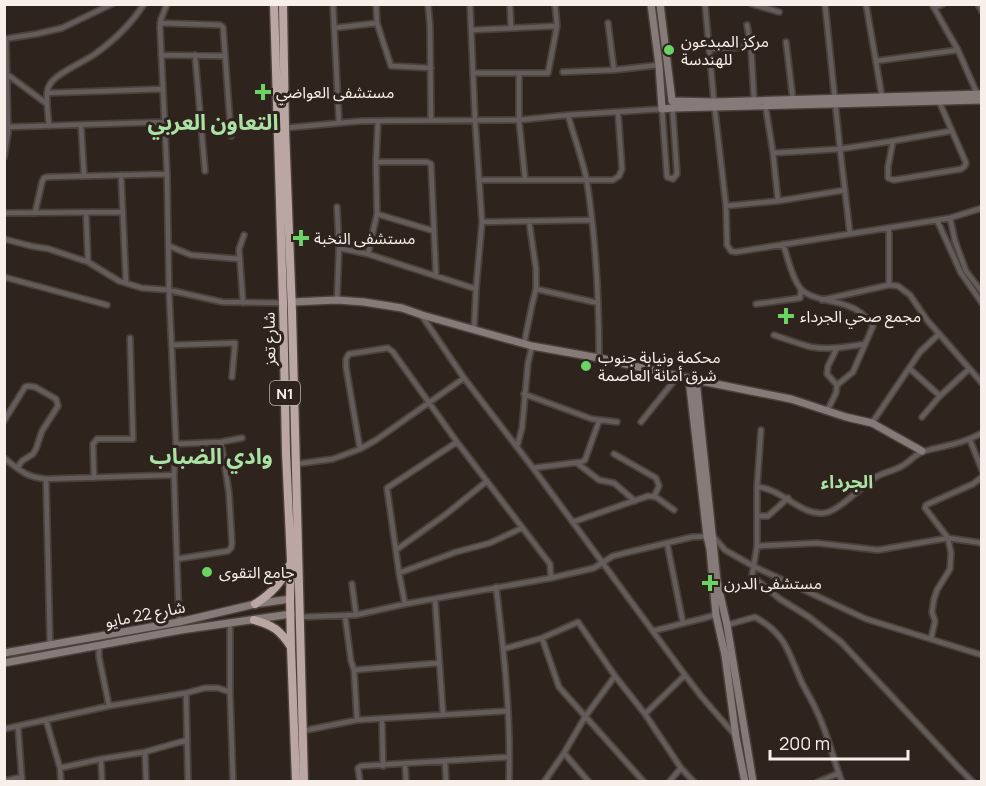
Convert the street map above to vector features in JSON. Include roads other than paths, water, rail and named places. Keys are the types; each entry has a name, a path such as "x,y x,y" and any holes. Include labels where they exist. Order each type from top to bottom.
{"highway":[{"name":"شارع تعز","path":"274,4 277,129 287,302"},
{"name":"شارع تعز","path":"283,4 290,599 295,615 291,648 296,782"},
{"name":"شارع تعز","path":"290,453 296,464 295,615 303,782"},
{"path":"255,604 267,597 278,586 291,562"},
{"path":"254,620 269,624 280,631 291,648"}],"street":[{"path":"4,157 8,127 5,39 62,28 112,4"},
{"path":"49,126 47,93 50,83 94,55 119,34 144,4"},
{"path":"167,4 160,23 181,630"},
{"path":"333,4 339,123"},
{"path":"376,4 377,23 391,66 431,68"},
{"path":"428,4 431,120"},
{"path":"470,4 482,222 474,330"},
{"path":"510,4 511,28"},
{"path":"473,73 548,74 557,26 555,4"},
{"path":"651,4 668,177 673,179 677,174 672,105 660,4"},
{"path":"705,4 726,206 727,245 731,250 736,252 950,218 981,208"},
{"path":"752,4 779,12"},
{"path":"825,4 850,234"},
{"path":"866,4 882,97"},
{"path":"285,128 378,121 519,120 672,105 980,96 933,6 943,4"},
{"path":"978,4 981,11"},
{"path":"160,23 220,25 223,27 231,136"},
{"path":"334,28 377,23"},
{"path":"608,23 614,70"},
{"path":"747,25 751,47 754,100"},
{"path":"472,30 557,26"},
{"path":"786,42 793,100"},
{"path":"710,49 751,47"},
{"path":"876,61 958,50"},
{"path":"161,55 225,56"},
{"path":"195,55 205,171"},
{"path":"563,72 658,65"},
{"path":"519,73 519,120 525,179"},
{"path":"8,75 47,104"},
{"path":"47,93 163,88"},
{"path":"715,104 754,100 765,103 882,97 937,98"},
{"path":"892,141 888,167 890,180 961,169 965,166 966,163 937,98"},
{"path":"765,103 778,201"},
{"path":"479,180 613,180 619,176 622,169 618,112"},
{"path":"568,115 586,180 598,303 599,358"},
{"path":"368,254 376,213 378,121"},
{"path":"8,127 164,122"},
{"path":"81,126 84,175"},
{"path":"773,153 840,149 951,131"},
{"path":"376,162 427,162 431,164 436,276"},
{"path":"35,213 44,178 167,174"},
{"path":"121,175 126,283"},
{"path":"726,206 778,201 845,190"},
{"path":"337,207 339,248 337,300"},
{"path":"4,213 123,212"},
{"path":"86,213 88,262"},
{"path":"376,213 434,231"},
{"path":"950,218 955,241 966,271 981,292"},
{"path":"482,222 591,220"},
{"path":"937,220 961,273 981,303"},
{"path":"518,447 522,428 532,305 537,289 529,221"},
{"path":"889,228 889,285"},
{"path":"243,303 239,249 244,235"},
{"path":"4,239 50,249 88,262 119,281 142,288 169,290 222,302 337,300 402,308 528,345 791,399 872,423 922,451"},
{"path":"783,244 794,278 801,290 822,300 849,306 868,318 873,326 853,372 837,385 836,393 827,411"},
{"path":"169,246 191,255 240,259"},
{"path":"339,248 368,254 476,289"},
{"path":"4,277 107,305"},
{"path":"822,300 889,285 898,286 910,295 927,320 981,384"},
{"path":"537,289 598,303"},
{"path":"756,304 800,298 801,290"},
{"path":"422,315 464,378 518,447 701,696 736,736 745,737"},
{"path":"872,423 920,352 939,333"},
{"path":"774,335 810,346 837,348 865,344"},
{"path":"94,478 93,444 97,439 133,439 130,338"},
{"path":"172,345 235,343 232,377"},
{"path":"360,449 346,358 349,354 388,348 550,564 551,578"},
{"path":"837,348 828,366 827,374 837,385"},
{"path":"909,368 940,396"},
{"path":"922,417 940,396 969,369"},
{"path":"641,422 678,376"},
{"path":"296,464 333,459 360,449 464,378"},
{"path":"692,380 710,536 753,782"},
{"path":"4,421 25,387 34,387 58,402 42,431 33,454 22,461 17,468"},
{"path":"524,394 578,415 599,421 617,422"},
{"path":"4,407 10,411"},
{"path":"533,468 583,461 587,458 599,421"},
{"path":"761,430 757,487 757,546 752,576 841,642 973,782"},
{"path":"757,487 776,492 815,513 826,514 878,476 901,467 922,451 950,446 981,434"},
{"path":"176,444 221,442 242,438"},
{"path":"970,440 981,470"},
{"path":"177,559 228,551 231,548 230,493 221,442"},
{"path":"405,604 387,488 457,442"},
{"path":"615,454 656,478 658,486 654,497"},
{"path":"4,458 26,475 35,478 174,475"},
{"path":"577,463 599,480 614,483 635,501"},
{"path":"931,639 935,621 932,612 934,599 950,569 951,553 948,538 925,508 926,505 973,484 981,477"},
{"path":"46,478 50,645"},
{"path":"396,550 487,482"},
{"path":"573,522 648,496 654,497 674,510"},
{"path":"757,516 768,516 788,498"},
{"path":"399,573 456,552 490,543 522,528"},
{"path":"710,536 712,588 745,782"},
{"path":"295,615 356,615 551,578 594,568 613,556 692,537 710,536 725,550 753,566 866,619 981,655"},
{"path":"757,546 817,543 878,550 948,538 981,543"},
{"path":"667,543 683,623"},
{"path":"351,584 356,615"},
{"path":"496,587 503,649 509,782"},
{"name":"شارع 22 مايو","path":"4,653 179,622 255,604 290,599"},
{"path":"435,599 443,714"},
{"name":"شارع 22 مايو","path":"4,663 181,630 295,615"},
{"path":"653,631 716,615"},
{"path":"345,616 354,670 357,720"},
{"path":"727,625 756,617 777,633 786,645 817,711 842,782"},
{"path":"503,649 542,638 578,622 681,768 694,782"},
{"path":"230,623 233,782"},
{"path":"97,637 109,706"},
{"path":"542,638 559,687 644,782"},
{"path":"354,670 439,663"},
{"path":"645,714 685,675"},
{"path":"544,782 585,717 615,676"},
{"path":"4,729 205,688 218,688 230,692"},
{"path":"186,693 188,782"},
{"path":"302,731 357,720 507,711"},
{"path":"382,719 383,766"},
{"path":"46,720 60,768 60,782"},
{"path":"4,781 22,779 18,726"},
{"path":"60,768 145,752 187,740"},
{"path":"145,752 146,782"},
{"path":"564,753 589,782"},
{"path":"360,782 358,768 361,766 509,757"},
{"path":"101,759 102,782"},
{"path":"445,762 446,782"},
{"path":"405,764 406,782"},
{"path":"669,782 681,768"},
{"path":"818,782 839,773"}],"place":[{"name":"مركز المبدعون للهندسة","path":"669,50"},
{"name":"مستشفى العواضي","path":"263,92"},
{"name":"مستشفى النخبة","path":"301,238"},
{"name":"مجمع صحي الجرداء","path":"786,316"},
{"name":"محكمة ونيابة جنوب شرق أمانة العاصمة","path":"586,366"},
{"name":"جامع التقوى","path":"207,572"},
{"name":"مستشفى الدرن","path":"710,583"}],"district":[{"name":"التعاون العربي","path":"213,122"},
{"name":"وادي الضباب","path":"211,456"},
{"name":"الجرداء","path":"847,481"}]}
